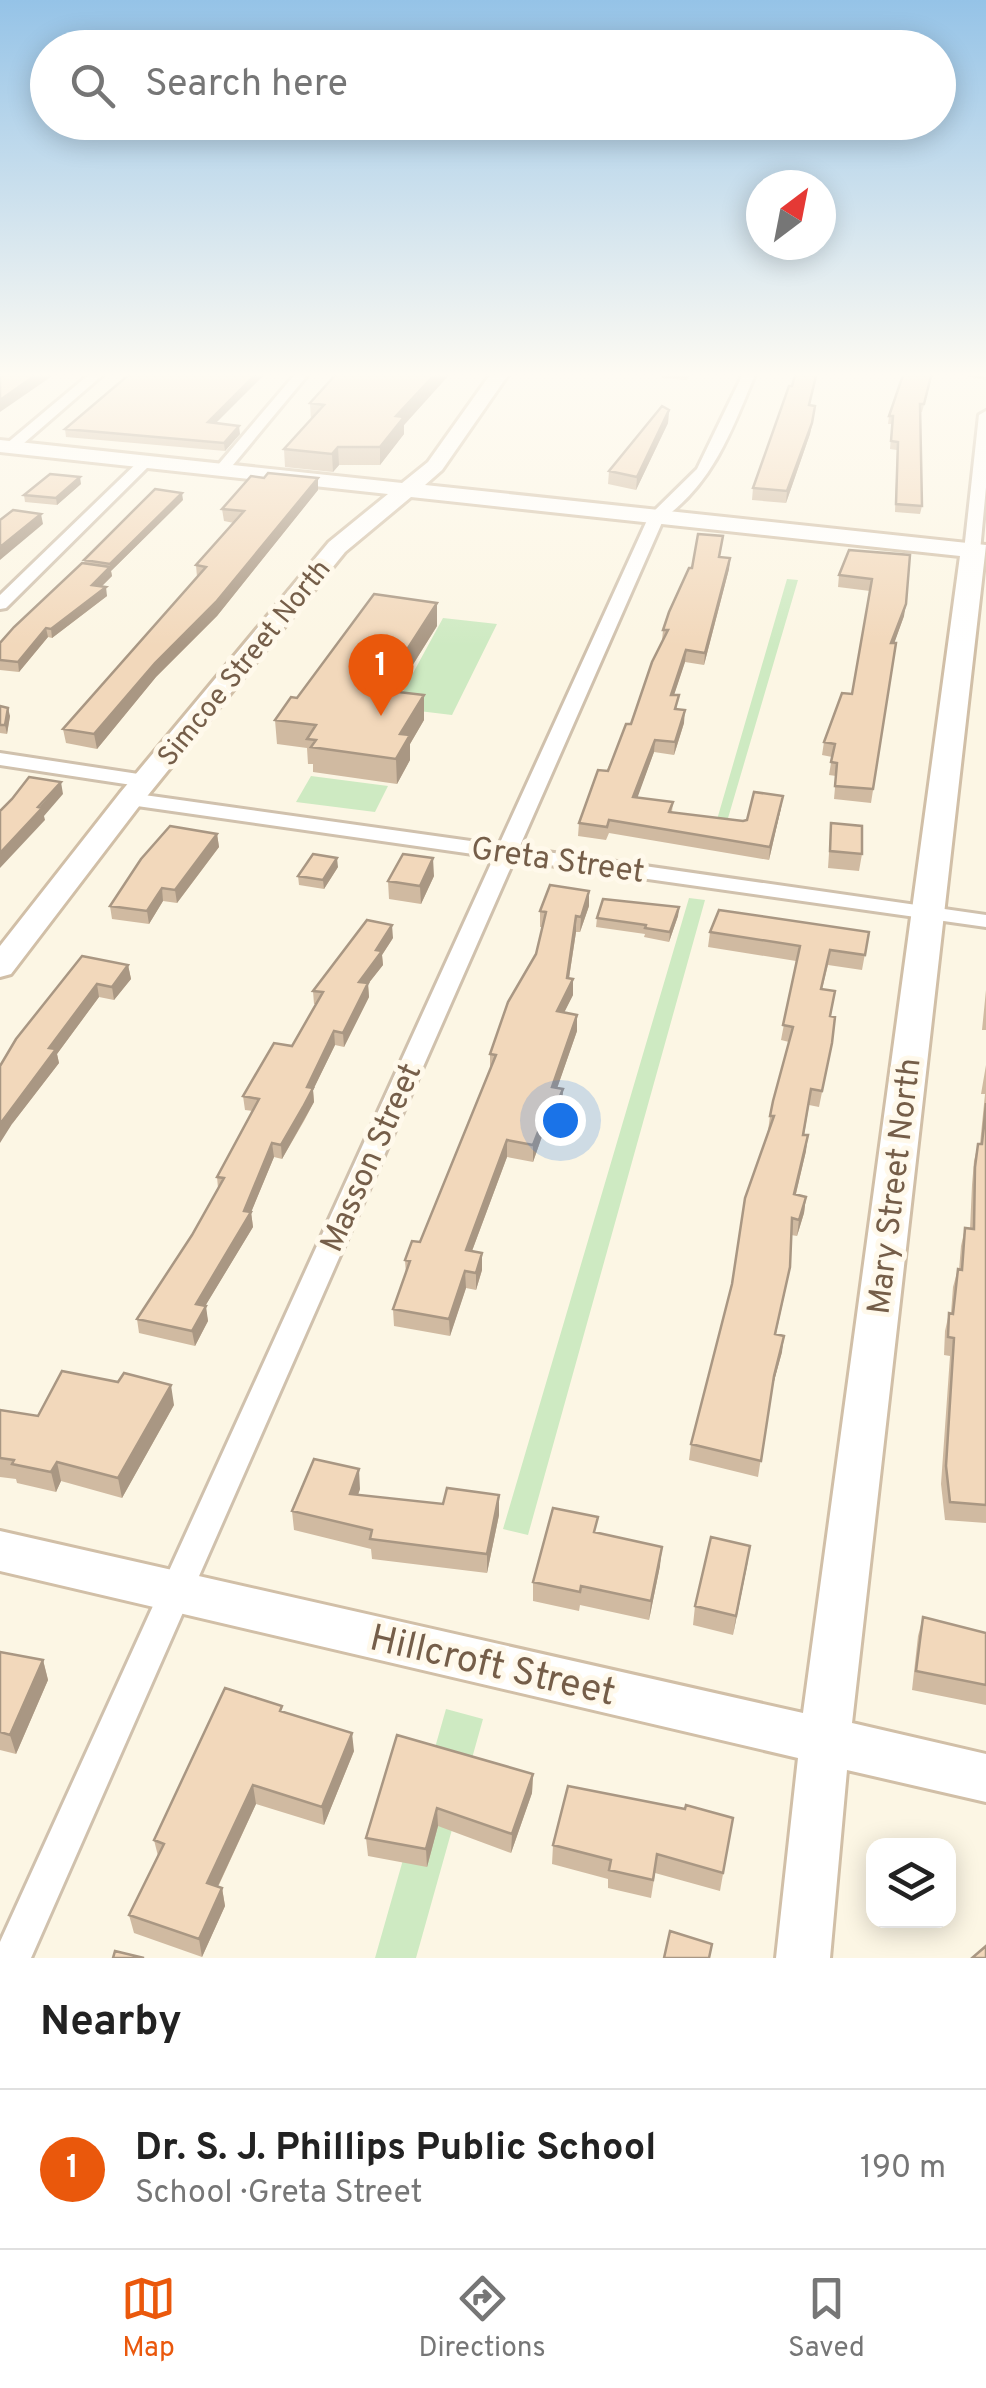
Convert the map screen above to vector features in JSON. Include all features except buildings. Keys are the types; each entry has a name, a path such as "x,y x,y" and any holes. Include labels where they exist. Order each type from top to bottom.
{"main road":[{"path":"173,463 979,551"},
{"name":"Simcoe Street North","path":"0,967 138,790 337,547 410,490 437,463"},
{"name":"Mary Street North","path":"803,1958 825,1742 928,913 979,551"},
{"name":"Hillcroft Street","path":"0,1551 986,1778"}],"street":[{"path":"0,604 146,463"},
{"path":"223,468 227,463"},
{"name":"Masson Street","path":"12,1958 657,516 676,504 702,477 708,463"},
{"name":"Mary Street North","path":"979,551 984,463"},
{"name":"Greta Street","path":"0,759 138,790 508,852 986,921"}],"green space":[{"path":"787,579 798,580 726,825 716,823"},
{"path":"443,618 497,624 452,715 394,708"},
{"path":"311,776 388,786 375,812 296,802"},
{"path":"689,898 705,900 528,1535 503,1529"},
{"path":"446,1709 483,1719 416,1958 375,1958"}],"place":[{"name":"Dr. S. J. Phillips Public School","path":"381,716"}]}
